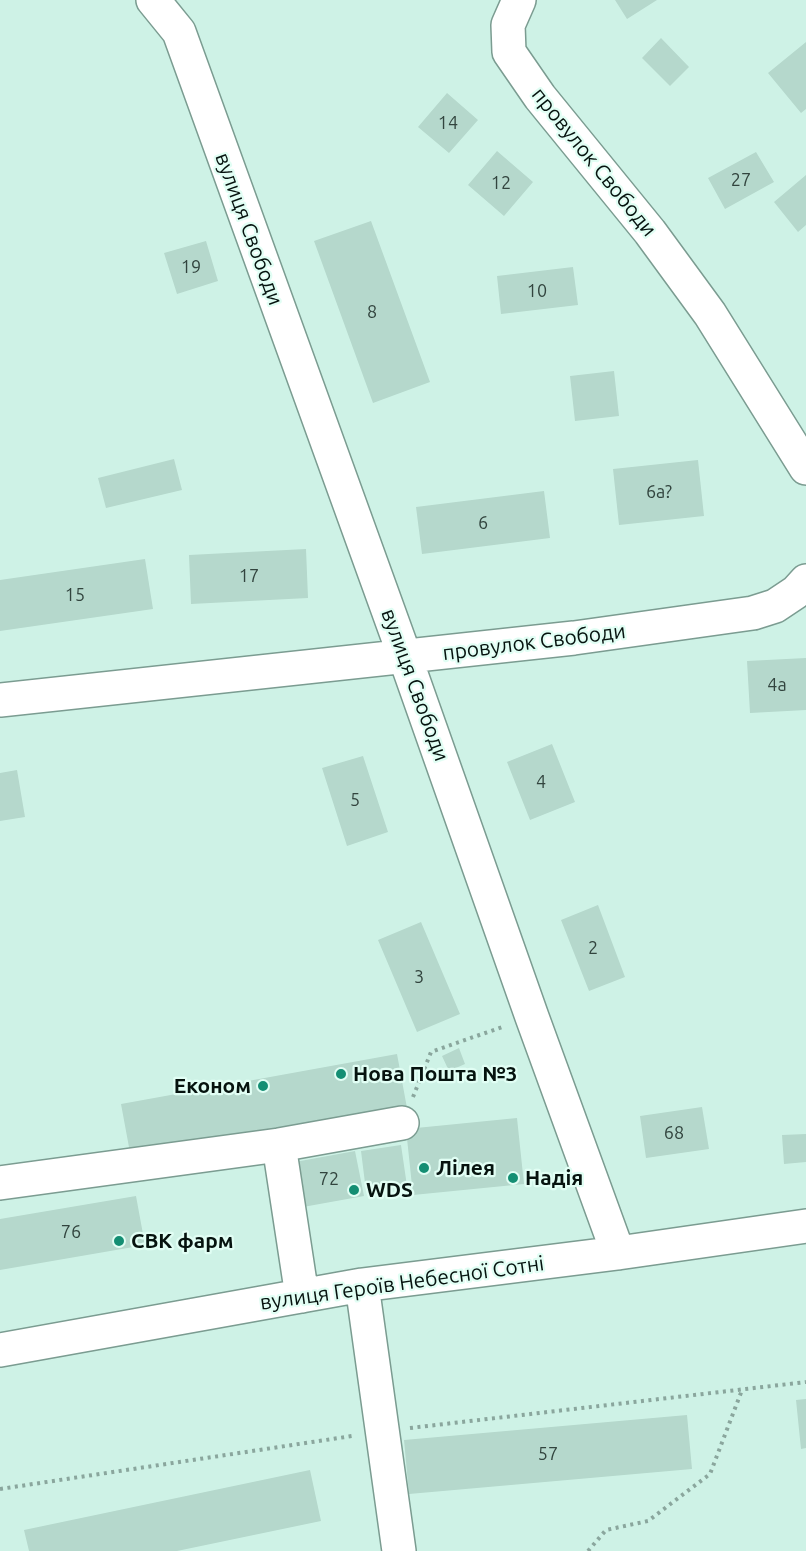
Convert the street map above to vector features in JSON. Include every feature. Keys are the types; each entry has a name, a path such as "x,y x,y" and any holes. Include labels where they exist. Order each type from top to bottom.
{"street":[{"name":"вулиця Свободи","path":"153,0 179,32 618,1253"},
{"name":"провулок Свободи","path":"519,0 508,25 509,52 540,96 650,232 710,314 806,468"},
{"name":"провулок Свободи","path":"0,700 574,638 753,613 775,606 796,592 806,581"},
{"path":"0,1183 279,1146 402,1123"},
{"path":"279,1146 302,1296"},
{"name":"вулиця Героїв Небесної Сотні","path":"0,1350 362,1286 806,1226"},
{"path":"362,1286 399,1551"}],"path":[{"path":"402,1123 431,1052 532,1017"},
{"path":"0,1490 383,1432 806,1382"},
{"path":"588,1551 606,1530 648,1521 710,1474 742,1390"}],"building":[{"path":"615,0 657,0 627,19"},
{"path":"661,38 689,67 670,86 642,58"},
{"path":"806,42 806,109 801,113 768,73"},
{"path":"447,93 478,120 449,153 418,127"},
{"path":"497,151 533,182 504,216 468,185"},
{"path":"756,152 774,182 725,209 708,178"},
{"path":"806,175 806,225 798,232 774,202"},
{"path":"371,221 430,382 373,403 314,241"},
{"path":"206,241 218,281 177,294 164,253"},
{"path":"573,267 578,305 501,314 497,276"},
{"path":"614,371 619,416 575,421 570,376"},
{"path":"174,459 182,490 106,508 98,478"},
{"path":"698,460 704,516 619,525 613,469"},
{"path":"544,491 550,538 422,554 416,507"},
{"path":"306,549 308,598 191,604 189,555"},
{"path":"145,559 153,609 0,631 0,580"},
{"path":"806,658 806,710 750,713 747,661"},
{"path":"552,744 575,802 530,820 507,762"},
{"path":"363,756 388,832 347,846 322,768"},
{"path":"17,770 25,817 0,821 0,773"},
{"path":"598,905 625,977 589,991 561,920"},
{"path":"421,922 460,1014 417,1032 378,940"},
{"path":"459,1048 465,1064 449,1071 442,1056"},
{"path":"397,1054 407,1108 131,1158 121,1104"},
{"path":"702,1107 709,1149 646,1158 640,1116"},
{"path":"517,1118 524,1184 413,1195 406,1129"},
{"path":"806,1134 806,1162 784,1164 782,1135"},
{"path":"401,1145 407,1186 366,1191 361,1151"},
{"path":"355,1151 364,1196 303,1207 295,1162"},
{"path":"136,1196 145,1245 0,1270 0,1219"},
{"path":"806,1399 806,1448 801,1449 796,1400"},
{"path":"687,1415 692,1469 409,1494 404,1440"},
{"path":"310,1470 321,1521 177,1551 29,1551 24,1530"}],"place":[{"name":"Нова Пошта №3","path":"341,1074"},
{"name":"Економ","path":"263,1086"},
{"name":"Лілея","path":"424,1168"},
{"name":"Надія","path":"513,1178"},
{"name":"WDS","path":"354,1190"},
{"name":"СВК фарм","path":"119,1241"}]}
